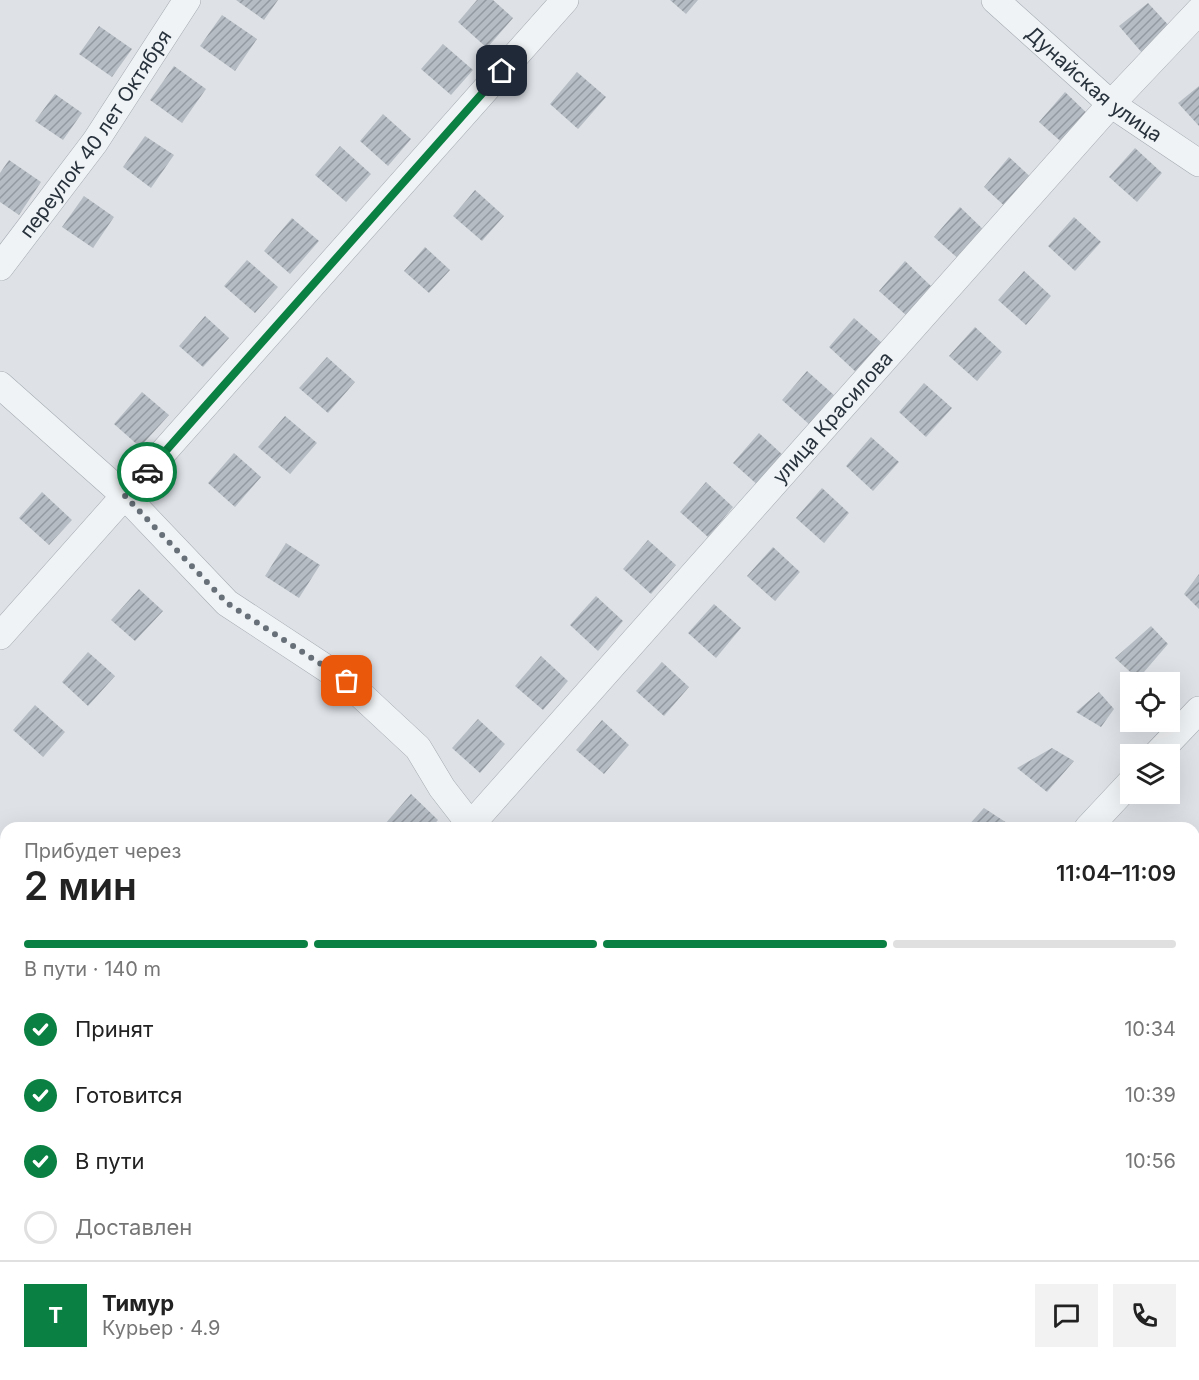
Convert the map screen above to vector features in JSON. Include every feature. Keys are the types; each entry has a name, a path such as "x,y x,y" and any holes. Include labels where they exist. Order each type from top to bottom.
{"street":[{"name":"переулок 40 лет Октября","path":"0,267 95,142 187,0"},
{"path":"0,636 565,0"},
{"name":"Дунайская улица","path":"995,0 1111,104 1199,164"},
{"name":"улица Красилова","path":"475,822 1111,104 1199,11"},
{"path":"0,385 125,496 227,603 347,681 418,748 442,788 467,822"},
{"path":"1167,744 1199,710"},
{"path":"1094,822 1120,794"}],"building":[{"path":"236,0 278,0 264,20"},
{"path":"477,0 493,0 513,18 487,48 458,22"},
{"path":"670,0 698,0 686,14"},
{"path":"1148,3 1173,30 1143,54 1119,26"},
{"path":"222,15 257,39 235,71 200,46"},
{"path":"99,26 132,49 112,77 79,54"},
{"path":"443,44 473,70 451,95 421,69"},
{"path":"174,66 206,89 182,123 150,100"},
{"path":"577,72 606,97 578,129 550,104"},
{"path":"1199,86 1199,126 1178,103"},
{"path":"1065,92 1092,118 1067,147 1039,122"},
{"path":"55,94 82,113 63,140 35,121"},
{"path":"383,114 411,139 388,166 360,141"},
{"path":"145,136 174,155 151,188 123,167"},
{"path":"340,146 371,174 346,202 315,175"},
{"path":"1135,148 1162,173 1137,202 1109,177"},
{"path":"1009,157 1036,182 1011,212 984,187"},
{"path":"9,160 41,182 19,215 0,202 0,173"},
{"path":"475,190 504,216 482,241 453,216"},
{"path":"84,196 114,217 93,248 62,227"},
{"path":"960,207 987,233 962,262 934,237"},
{"path":"1074,217 1101,242 1075,271 1048,246"},
{"path":"292,218 319,241 290,274 264,251"},
{"path":"425,247 450,270 429,293 404,271"},
{"path":"247,260 278,287 255,313 224,286"},
{"path":"905,261 932,287 907,316 879,291"},
{"path":"1024,271 1051,296 1026,325 998,300"},
{"path":"205,316 229,338 203,367 179,346"},
{"path":"854,318 882,343 856,372 829,347"},
{"path":"975,327 1002,352 977,381 949,356"},
{"path":"327,357 355,382 328,413 299,388"},
{"path":"807,371 835,396 810,425 782,400"},
{"path":"924,383 952,408 926,437 899,412"},
{"path":"142,392 169,415 140,447 114,424"},
{"path":"285,416 317,443 290,474 258,447"},
{"path":"759,433 786,458 760,487 733,463"},
{"path":"871,437 899,462 873,491 846,466"},
{"path":"234,453 261,477 235,507 208,483"},
{"path":"706,482 733,507 708,537 680,512"},
{"path":"822,488 849,513 824,543 796,518"},
{"path":"42,492 72,520 49,545 19,518"},
{"path":"648,540 676,565 651,594 623,569"},
{"path":"286,543 320,565 299,598 265,576"},
{"path":"773,547 800,572 775,601 747,576"},
{"path":"1199,574 1199,609 1184,594"},
{"path":"139,589 163,611 135,641 111,620"},
{"path":"596,596 623,621 598,651 570,625"},
{"path":"714,604 741,628 716,658 688,633"},
{"path":"1151,626 1168,644 1144,672 1130,672 1115,658"},
{"path":"88,652 115,676 88,706 62,682"},
{"path":"541,656 568,681 543,710 515,686"},
{"path":"662,662 689,687 664,716 636,691"},
{"path":"1099,692 1114,709 1101,727 1076,712"},
{"path":"35,705 65,732 43,757 13,730"},
{"path":"478,719 505,744 480,773 452,748"},
{"path":"602,720 629,745 604,774 576,750"},
{"path":"1052,748 1074,761 1047,792 1017,768"},
{"path":"411,794 438,820 436,822 387,822"},
{"path":"984,808 1005,822 971,822"}],"way so far":[{"path":"147,472 125,496 227,603 347,681"}],"route":[{"path":"147,472 502,71"}]}
